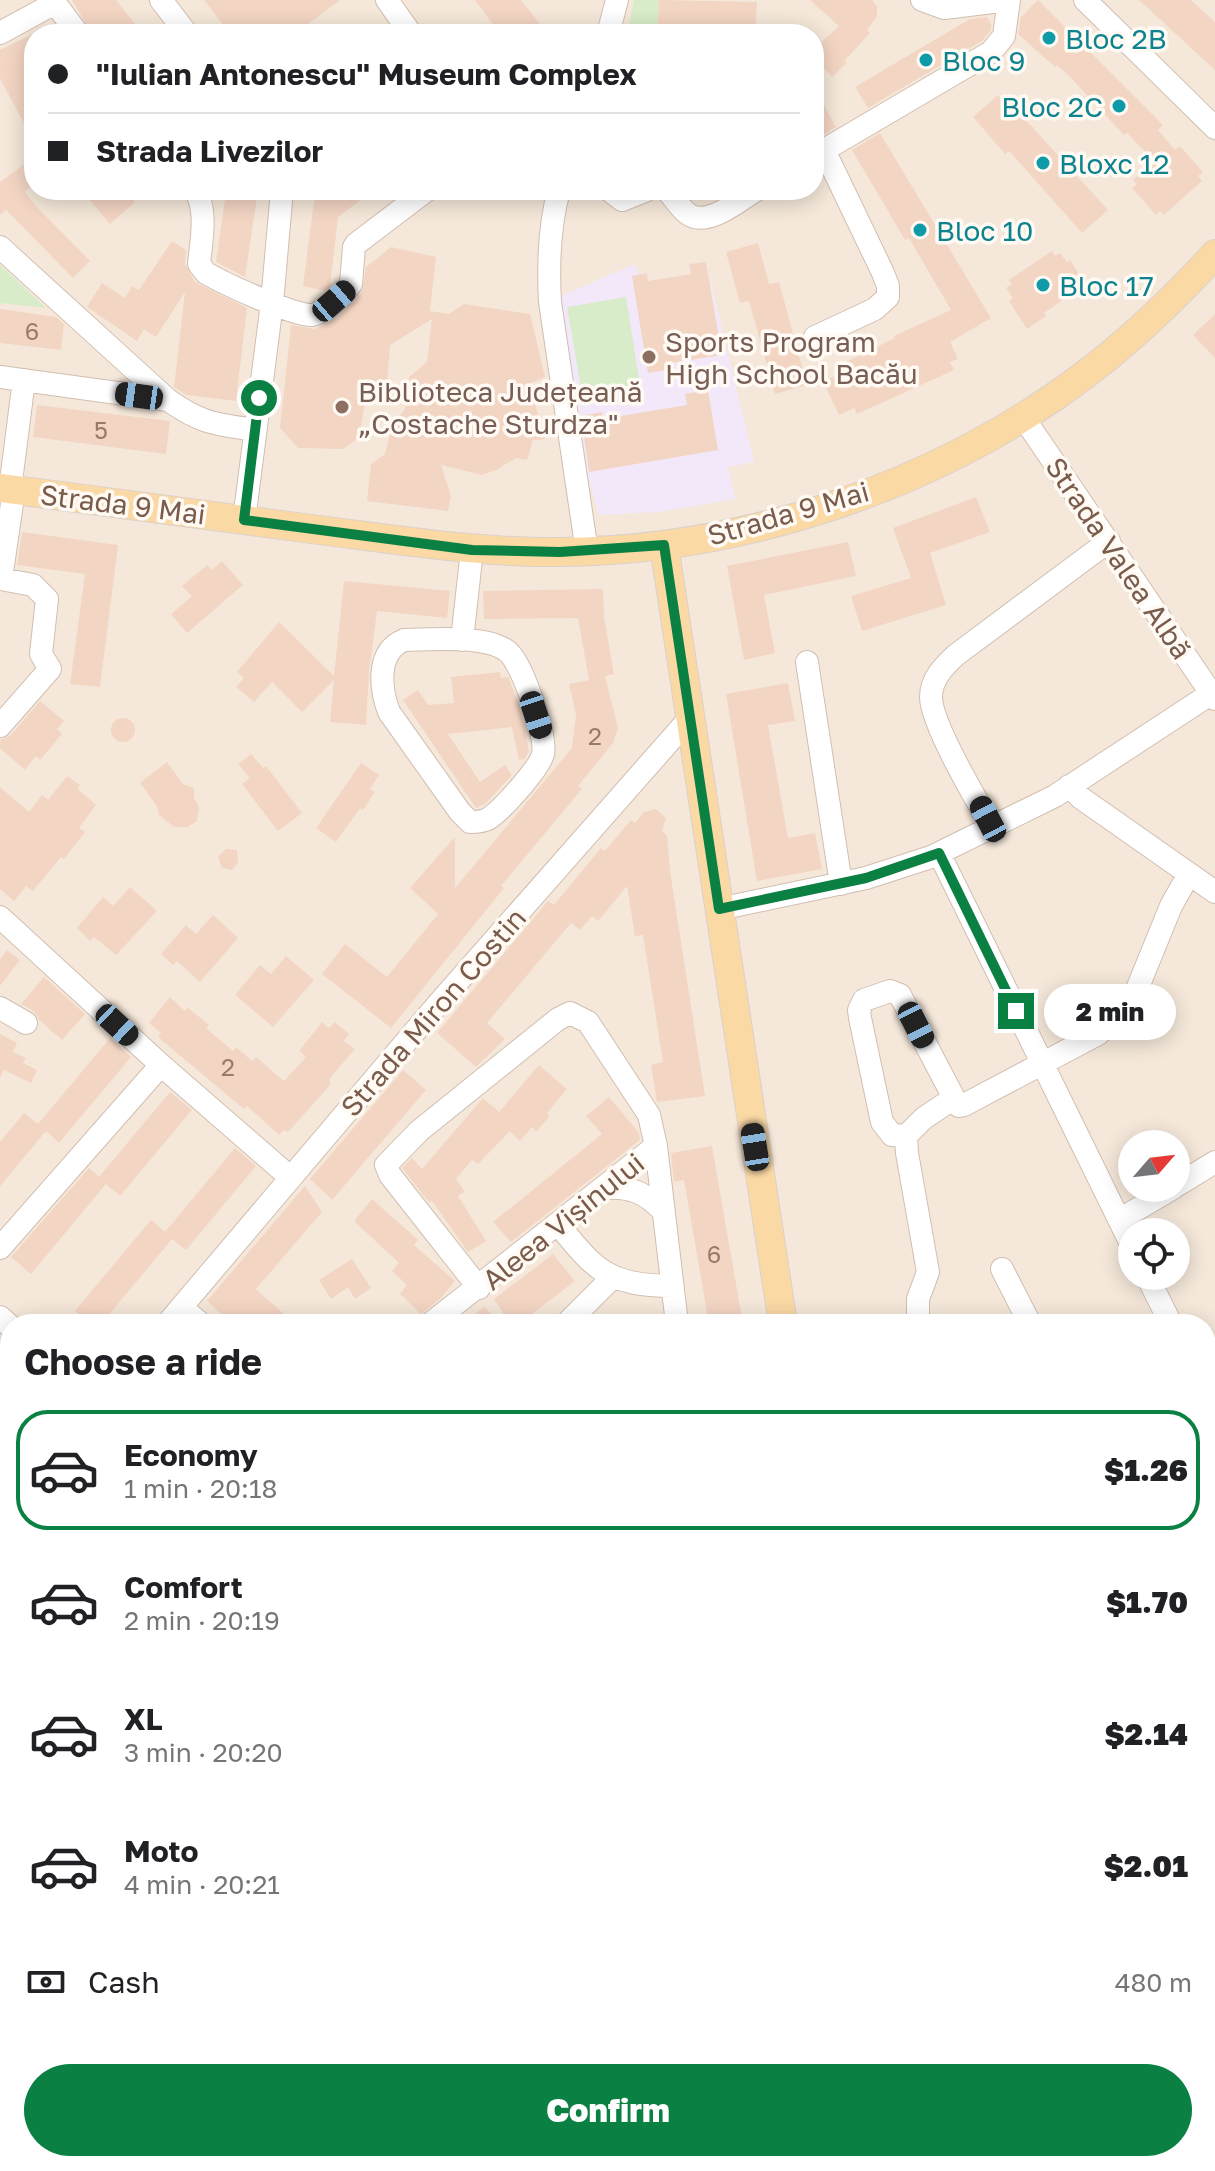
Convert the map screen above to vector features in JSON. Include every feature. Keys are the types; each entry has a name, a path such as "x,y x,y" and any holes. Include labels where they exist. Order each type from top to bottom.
{"main road":[{"name":"Strada 9 Mai","path":"8,489 472,550 587,552 664,545 781,520 860,495 945,459 1023,417 1078,380 1129,340 1215,254"},
{"path":"664,545 781,1314"}],"street":[{"path":"161,0 179,24"},
{"path":"387,0 398,24"},
{"path":"611,24 617,0"},
{"path":"824,150 991,52 1003,37 1009,0 944,8 922,0"},
{"path":"1085,0 1215,128"},
{"path":"0,33 54,2 70,24"},
{"path":"815,337 875,309 888,297 883,273 824,162"},
{"path":"198,200 202,210 199,264 206,273 306,315 320,313 351,284 356,244 414,200"},
{"path":"244,520 272,303 281,200"},
{"path":"556,200 548,276 550,302 587,552"},
{"path":"676,200 691,217 706,218 739,200"},
{"path":"0,247 168,400 194,418 255,430"},
{"path":"0,377 168,400"},
{"path":"0,726 50,669 41,654 47,599 33,585 1,579 8,489 24,380"},
{"name":"Strada Valea Albă","path":"1023,417 1214,694"},
{"path":"992,826 941,730 931,696 936,679 956,655 1109,541"},
{"path":"462,640 472,550"},
{"path":"404,640 462,640 508,651 522,674 543,736 543,753 537,765 491,818 482,822 470,822 460,812 389,712 383,697 386,654 393,645 404,640"},
{"path":"807,662 841,884"},
{"path":"719,909 866,878 939,853 1055,796 1214,694"},
{"name":"Strada Miron Costin","path":"176,1314 438,1004 689,719"},
{"path":"1069,786 1081,798 1215,892"},
{"path":"939,853 1118,1218"},
{"path":"954,1098 924,1118 906,1136 892,1135 882,1122 860,1018 859,1010 864,1000 890,991 900,995 954,1098 959,1106 964,1105 1098,1034 1131,1004 1171,906 1189,874"},
{"path":"0,917 161,1065 291,1178"},
{"path":"0,1008 26,1023"},
{"name":"Aleea Vișinului","path":"479,1288 390,1175 386,1165 419,1131 558,1019 570,1013 588,1022 649,1115 656,1146 676,1314"},
{"path":"0,1248 161,1065"},
{"path":"906,1136 928,1272 918,1299 918,1314"},
{"name":"Aleea Vișinului","path":"444,1314 656,1146"},
{"path":"1190,1177 1215,1162"},
{"path":"605,1188 633,1189 654,1201 663,1211"},
{"path":"1122,1218 1149,1202"},
{"path":"559,1225 585,1259 613,1277 630,1283 672,1286"},
{"path":"1002,1269 1025,1314"},
{"path":"576,1314 613,1277"},
{"path":"1154,1290 1166,1314"}],"shaded area":[{"path":"0,0 1215,0 1215,1314 0,1314"},
{"name":"Sports Program High School Bacău","path":"706,262 754,462 728,467 735,499 658,512 599,515 587,472 559,297 635,264 638,274 647,273 648,281 690,274 689,264"}],"green space":[{"path":"634,0 659,0 658,24 629,24"},
{"path":"0,265 46,308 0,303"},
{"path":"626,297 641,391 583,400 567,307"}],"building":[{"path":"72,0 116,0 135,24 86,24"},
{"path":"204,0 340,0 308,24 222,24"},
{"path":"475,0 521,0 540,24 493,24"},
{"path":"659,0 757,2 756,24 658,24"},
{"path":"810,0 872,0 877,6 877,16 867,30 870,33 832,77 824,68 824,40 839,26"},
{"path":"1038,0 1163,125 1158,130 1175,150 1180,146 1203,172 1198,176 1202,181 1164,215 1160,211 1156,215 1132,188 1137,184 1133,180 1154,161 1127,133 1124,135 1070,77 1018,34 1021,17"},
{"path":"1139,0 1191,0 1215,22 1215,70"},
{"name":"Bloc 9","path":"987,17 991,30 982,41 868,108 855,87 970,19"},
{"path":"24,38 24,123 0,79 0,50"},
{"name":"Bloxc 12","path":"998,95 1011,110 1014,107 1108,210 1082,233 1009,151 1005,154 973,117"},
{"path":"824,105 836,127 824,134"},
{"path":"880,133 991,318 950,342 958,359 950,362 954,370 857,414 854,408 839,415 823,381 840,374 838,366 951,310 852,150"},
{"path":"24,164 24,200 31,200 90,261 73,278 6,210 0,215 0,182"},
{"path":"90,200 133,200 135,202 110,224"},
{"path":"225,200 257,200 245,277 216,262"},
{"path":"361,200 338,217 330,287 326,291 303,286 314,201"},
{"path":"172,241 186,250 185,264 195,282 247,308 236,401 186,395 174,387 185,292 156,337 144,329 137,341 87,307 102,283 125,298 132,286 139,290"},
{"path":"758,243 769,284 779,282 807,385 775,394 749,301 740,303 726,252"},
{"path":"391,247 436,257 430,311 449,314 464,304 530,314 545,377 529,384 545,439 533,440 527,460 516,458 482,475 441,465 451,496 448,511 367,501 371,464 385,454 393,421 405,410 409,377 427,362 432,319 390,345 387,384 367,391 359,438 343,449 298,448 280,428 291,325 315,329 337,318 362,293 366,267"},
{"name":"Bloc 17","path":"1052,251 1055,256 1060,253 1067,262 1070,260 1088,288 1072,299 1070,295 1027,329 1009,301 1013,298 1006,288 1012,284 1009,280"},
{"path":"706,262 722,355 665,364 666,370 648,373 632,276 647,273 648,281 691,274 689,264"},
{"path":"0,309 56,317 64,324 61,350 0,343"},
{"path":"1215,314 1215,358 1193,335"},
{"path":"708,390 718,450 589,472 581,416 602,412 603,419 687,405 685,394"},
{"path":"37,405 170,421 166,454 33,437"},
{"path":"976,497 990,532 930,553 946,605 862,631 851,596 911,578 893,528"},
{"path":"22,532 118,545 100,687 70,684 85,574 17,565"},
{"path":"848,542 856,576 764,595 775,653 744,660 727,566"},
{"path":"222,561 243,585 187,633 171,614 192,596 182,586 207,565 212,570"},
{"path":"344,581 450,591 447,618 377,611 366,725 330,722 334,680 302,712 272,682 254,702 236,687 244,678 237,672 279,622 334,676"},
{"path":"603,589 604,617 614,674 605,676 618,728 613,743 578,786 582,789 501,886 504,888 391,1028 322,974 345,944 387,977 438,914 410,888 455,837 455,888 572,748 576,714 569,684 589,680 578,618 484,619 483,591"},
{"path":"500,672 501,678 508,677 519,704 529,751 525,759 519,760 512,727 448,734 480,782 505,765 512,775 485,804 476,808 403,700 418,690 428,705 454,703 451,677"},
{"path":"788,683 795,721 768,725 788,838 815,833 822,869 757,881 726,694"},
{"path":"40,701 64,721 57,729 62,734 40,760 36,756 25,770 0,748 0,740 11,735"},
{"path":"118,718 128,718 135,725 135,735 128,742 118,742 111,735 111,725"},
{"path":"251,754 263,768 266,766 302,813 278,831 242,784 250,778 238,764"},
{"path":"167,762 183,784 194,788 194,798 199,807 197,821 187,827 174,827 159,815 157,806 140,783"},
{"path":"361,763 379,775 370,789 375,792 336,842 316,828"},
{"path":"67,776 80,785 77,788 96,805 79,828 85,832 33,891 26,886 14,901 0,889 0,787 29,812 42,795 48,800"},
{"path":"656,809 666,818 662,831 667,836 705,1096 657,1102 651,1065 663,1062 643,935 635,936 627,886 598,921 592,916 580,930 571,923 487,1023 505,1039 476,1067 437,1033 548,901 554,905 601,848 605,851 631,820 635,823 644,812"},
{"path":"226,849 237,850 238,863 232,870 222,868 218,857"},
{"path":"130,887 157,911 116,955 94,937 90,941 77,928 103,897 113,906"},
{"path":"213,915 238,938 200,982 177,961 173,965 161,954 186,925 196,934"},
{"path":"7,950 20,960 0,986 0,959"},
{"path":"286,956 314,980 273,1027 235,995 260,965 271,974"},
{"path":"44,977 85,1014 62,1040 39,1020 34,1011 21,1004"},
{"path":"170,997 185,1011 187,1007 209,1025 206,1028 233,1051 236,1047 252,1061 256,1057 284,1081 306,1057 299,1051 322,1022 329,1028 335,1022 349,1034 344,1041 355,1049 330,1078 330,1085 288,1132 284,1130 279,1135 158,1037 161,1033 149,1023"},
{"path":"0,1034 17,1043 13,1052 26,1058 23,1063 37,1070 31,1083 4,1070 0,1077"},
{"path":"110,1038 131,1057 59,1143 46,1131 0,1186 0,1142 24,1113 38,1124"},
{"path":"539,1065 567,1089 547,1113 550,1116 536,1132 532,1127 520,1141 510,1131 478,1164 472,1160 456,1179 465,1192 458,1196 486,1241 468,1252 432,1201 429,1202 402,1168 412,1158 422,1169 483,1098 499,1112"},
{"path":"403,1070 426,1090 332,1200 310,1179"},
{"path":"170,1092 192,1110 120,1196 106,1184 31,1274 11,1257 89,1168 99,1177"},
{"path":"609,1097 639,1133 640,1140 511,1242 493,1222 602,1134 586,1116"},
{"path":"712,1146 741,1314 707,1314 684,1180 674,1182 671,1153"},
{"path":"235,1148 256,1166 186,1250 172,1239 109,1314 79,1314 75,1311 151,1220 165,1232"},
{"path":"305,1186 322,1212 256,1289 284,1314 221,1314 207,1301"},
{"path":"372,1199 418,1240 414,1245 455,1281 441,1298 421,1314 400,1294 407,1285 392,1271 399,1263 354,1221"},
{"path":"553,1254 575,1281 532,1314 504,1314 494,1299"},
{"path":"352,1259 371,1288 355,1299 348,1287 331,1299 319,1280"},
{"path":"484,1307 492,1314 475,1314"}],"place":[{"name":"Bloc 2B","path":"1049,38"},
{"name":"Bloc 9","path":"926,60"},
{"name":"Bloc 2C","path":"1119,106"},
{"name":"Bloxc 12","path":"1043,163"},
{"name":"Bloc 10","path":"920,230"},
{"name":"Bloc 17","path":"1043,285"},
{"name":"Sports Program High School Bacău","path":"649,357"},
{"name":"Biblioteca Județeană „Costache Sturdza\"","path":"342,407"}],"route":[{"path":"259,398 244,520 472,550 608,551 664,545 719,909 866,878 939,853 1016,1011"}]}
